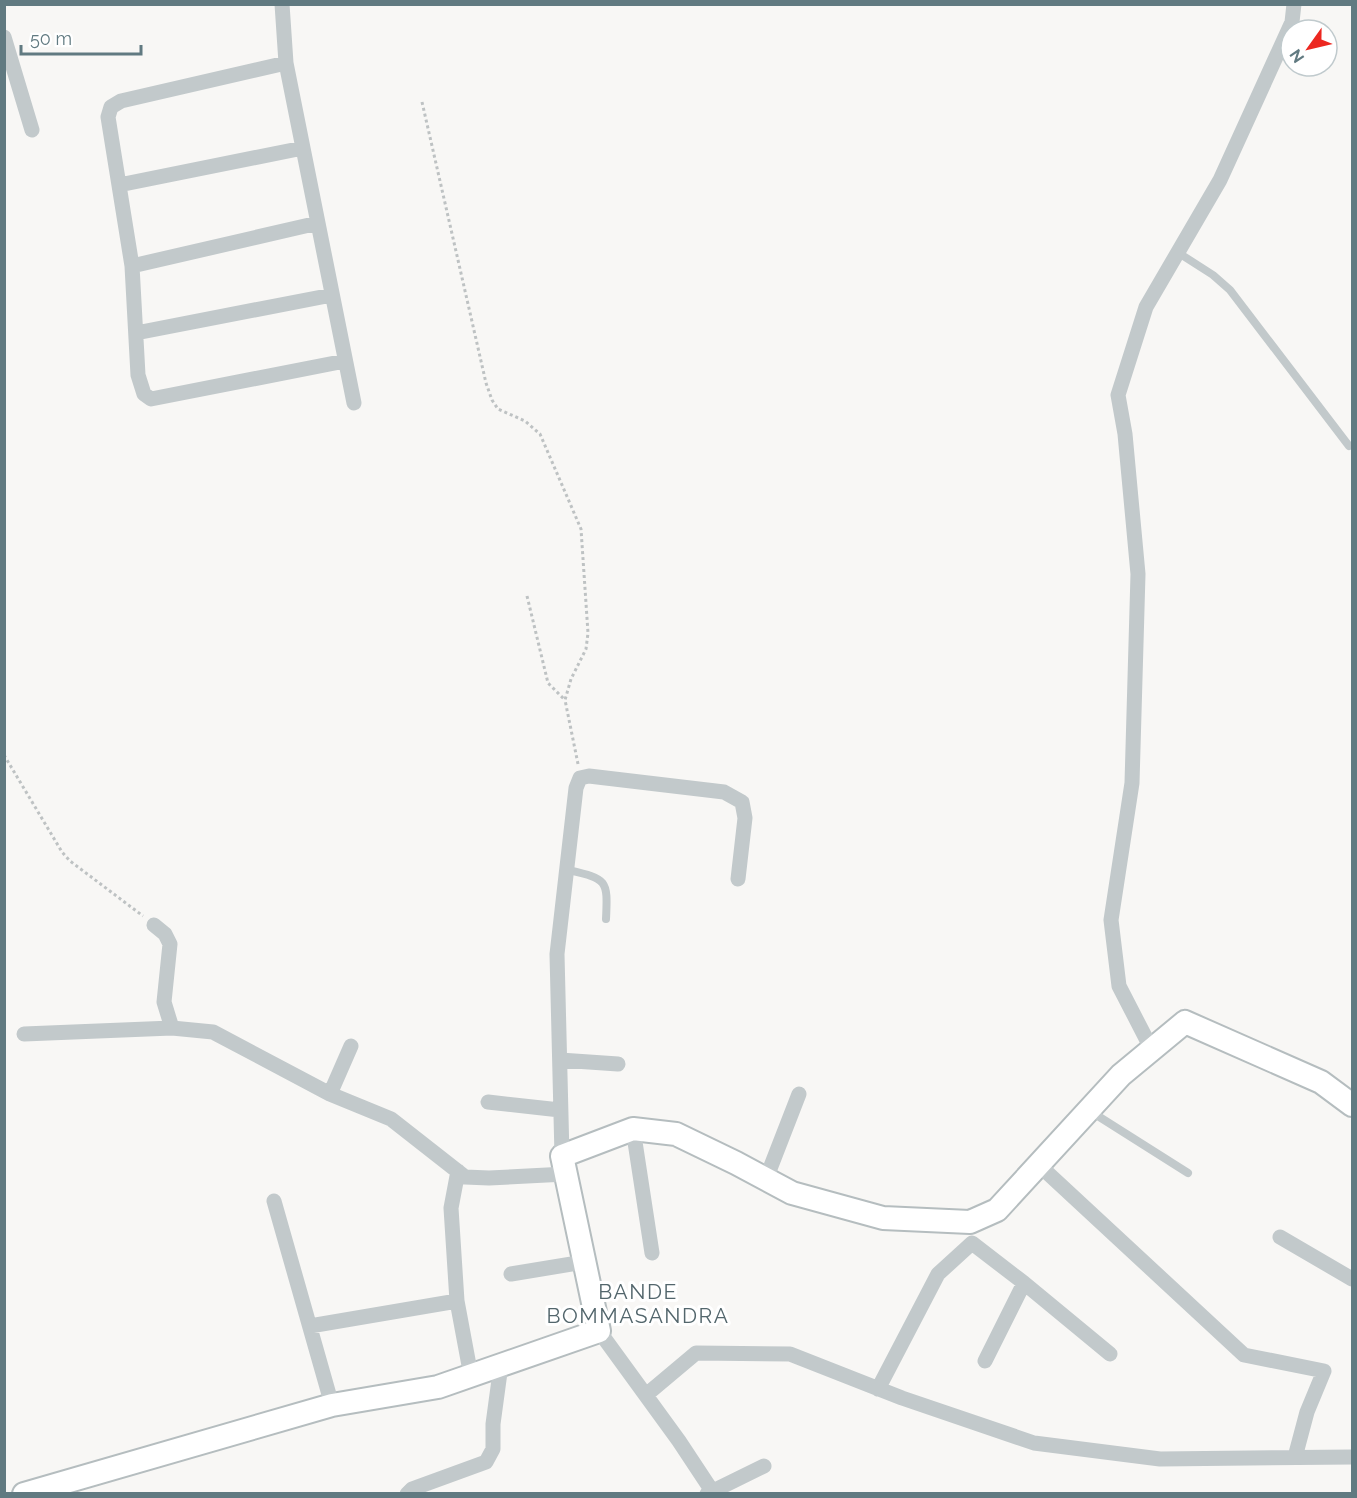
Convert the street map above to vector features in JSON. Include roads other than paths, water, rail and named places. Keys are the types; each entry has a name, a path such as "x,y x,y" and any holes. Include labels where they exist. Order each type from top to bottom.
{"street":[{"path":"282,4 286,63 354,403"},
{"path":"1152,1050 1119,986 1111,920 1132,783 1138,574 1125,434 1118,395 1146,307 1220,180 1292,22 1294,4"},
{"path":"4,37 32,130"},
{"path":"286,63 121,101 111,107 108,117 132,266 138,375 144,394 152,399 345,361"},
{"path":"119,185 303,148"},
{"path":"132,266 318,223"},
{"path":"136,333 332,295"},
{"path":"738,879 745,818 742,802 724,792 589,776 580,778 576,788 557,954 560,1110 564,1165 598,1331 679,1441 711,1493 764,1466"},
{"path":"154,925 165,934 170,944 164,1002 172,1028"},
{"path":"879,1389 938,1274 971,1233 997,1210 1121,1075 1185,1022 1321,1082 1353,1105"},
{"path":"24,1034 172,1028 213,1032 330,1094 391,1119 465,1177 489,1178 564,1165 633,1129 676,1134 792,1193 883,1218 971,1233 1024,1283 1110,1354"},
{"path":"330,1094 351,1046"},
{"path":"560,1060 618,1064"},
{"path":"766,1179 799,1094"},
{"path":"488,1102 560,1110"},
{"path":"633,1129 652,1253"},
{"path":"1039,1165 1244,1355 1324,1371 1307,1412 1294,1457"},
{"path":"458,1171 451,1208 457,1301 471,1376"},
{"path":"274,1201 332,1405"},
{"path":"1280,1237 1353,1279"},
{"path":"511,1274 584,1262"},
{"path":"985,1361 1024,1283"},
{"path":"310,1326 457,1301"},
{"path":"24,1494 70,1487 332,1405 438,1387 598,1331"},
{"path":"646,1395 696,1353 790,1354 879,1389 1034,1443 1160,1459 1353,1457"},
{"path":"407,1494 412,1489 486,1462 491,1456 501,1365"}],"lane":[{"path":"1178,252 1213,274 1230,290 1348,446"},
{"path":"568,870 594,876 604,882 607,892 606,919"},
{"path":"1089,1110 1188,1173"}],"district":[{"name":"BANDE BOMMASANDRA","path":"638,1303"}]}
